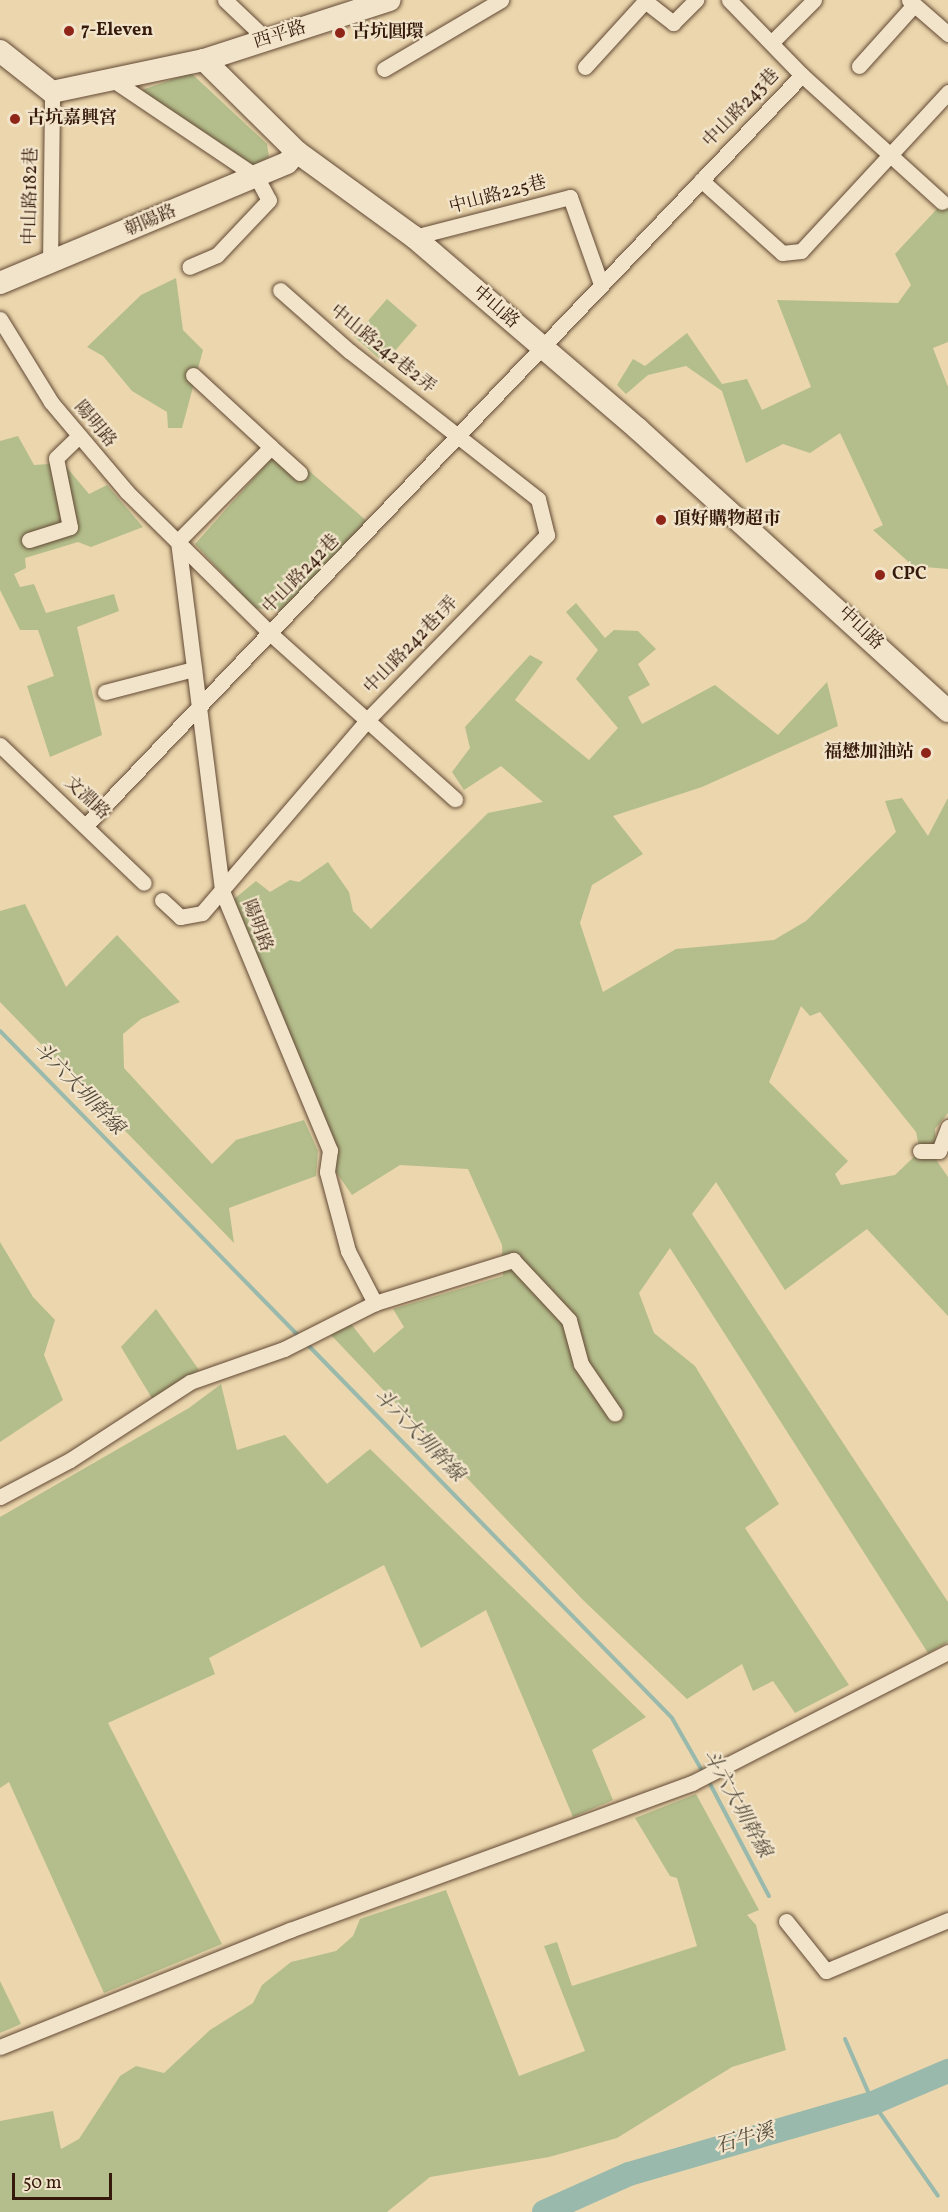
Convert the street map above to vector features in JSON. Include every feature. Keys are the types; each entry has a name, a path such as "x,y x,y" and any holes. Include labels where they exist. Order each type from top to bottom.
{"main road":[{"name":"西平路","path":"204,60 267,40 357,6 390,0"},
{"path":"0,51 52,92 108,76 204,60"},
{"name":"中山路","path":"204,60 297,152 414,237 948,711"},
{"name":"朝陽路","path":"0,283 50,265 255,176 297,152"}],"street":[{"path":"225,0 267,40"},
{"path":"384,69 501,0"},
{"path":"585,67 645,1 673,23 696,0"},
{"path":"729,0 773,41 802,75"},
{"path":"773,41 814,0"},
{"path":"860,66 911,2 948,34"},
{"name":"中山路243巷","path":"544,350 602,284 802,75 942,202"},
{"path":"108,76 255,176 269,200 217,255 189,267"},
{"name":"中山路182巷","path":"50,265 52,92"},
{"path":"701,180 782,253 795,253 810,244 891,158 948,92"},
{"name":"中山路225巷","path":"414,237 570,197 602,284"},
{"name":"中山路242巷2弄","path":"280,290 461,438"},
{"name":"陽明路","path":"0,319 78,437 272,635 455,798"},
{"name":"中山路242巷","path":"86,825 200,710 544,350"},
{"path":"193,375 300,473"},
{"path":"29,540 70,527 56,458 78,437"},
{"name":"中山路242巷1弄","path":"162,900 180,917 193,917 222,891 368,719 547,535 538,499 461,438"},
{"path":"178,541 271,447"},
{"name":"陽明路","path":"178,541 222,891 330,1150 327,1172 341,1209 348,1251 375,1303"},
{"path":"105,692 194,669"},
{"name":"文淵路","path":"0,745 144,883"},
{"path":"920,1151 939,1151 948,1127"},
{"path":"0,1497 70,1460 190,1382 284,1349 375,1303 513,1260 569,1320 581,1364 615,1414"},
{"path":"0,2047 290,1930 693,1783 948,1652"},
{"path":"786,1921 826,1971 948,1920"}],"green space":[{"path":"191,73 267,144 269,157 252,167 136,92"},
{"path":"948,197 948,342 933,348 948,387 948,569 913,566 873,530 883,525 840,433 810,453 783,444 746,463 722,391 686,366 648,375 626,394 617,385 633,359 645,366 687,333 722,384 747,379 762,410 811,387 777,300 898,303 911,285 895,254"},
{"path":"176,278 183,330 203,350 182,428 168,428 167,412 132,391 103,356 87,347 141,295"},
{"path":"387,299 417,325 384,363 354,337"},
{"path":"18,436 34,465 63,463 89,494 107,485 143,527 91,547 78,542 25,558 26,568 14,574 20,587 34,584 46,613 114,594 119,611 77,627 102,735 50,757 27,686 54,676 38,630 20,630 0,590 0,441"},
{"path":"272,458 297,480 307,469 369,523 281,611 254,608 195,544"},
{"path":"576,603 605,638 614,630 638,631 656,649 638,664 650,685 628,697 642,724 715,685 778,735 827,682 838,726 702,787 613,816 643,854 592,885 580,923 603,992 676,949 774,940 806,921 896,832 885,801 902,798 928,836 948,798 948,1113 935,1129 937,1161 948,1177 948,1316 867,1229 785,1290 716,1182 692,1214 948,1602 948,1642 928,1653 670,1248 639,1293 654,1333 695,1366 779,1504 745,1528 849,1685 795,1713 773,1681 753,1691 742,1664 687,1699 583,1600 330,1334 351,1324 374,1353 404,1327 393,1309 503,1276 502,1245 468,1169 400,1165 352,1195 336,1172 333,1142 234,899 256,881 270,892 290,880 299,882 328,862 349,892 353,911 371,929 488,813 543,802 501,766 464,790 452,772 470,748 465,727 530,655 543,662 515,700 589,760 618,728 576,679 598,650 566,612","holes":["801,1006 810,1016 820,1012 916,1132 920,1151 895,1175 841,1185 835,1174 848,1161 769,1082"]},
{"path":"25,904 66,987 117,935 180,1002 141,1019 123,1034 124,1068 212,1164 236,1140 304,1120 318,1151 316,1176 229,1208 234,1243 0,1002 0,911"},
{"path":"0,1242 33,1297 55,1320 44,1355 63,1400 0,1442"},
{"path":"156,1309 199,1370 153,1400 121,1347"},
{"path":"221,1384 237,1450 285,1435 327,1484 370,1449 646,1717 592,1750 613,1800 573,1817 486,1610 421,1648 384,1565 209,1658 215,1674 108,1723 222,1944 104,1993 9,1782 0,1788 0,1517 189,1408"},
{"path":"696,1794 759,1910 747,1915 756,1925 786,2050 732,2067 617,2138 549,2157 430,2177 387,2212 0,2212 0,2121 53,2111 61,2149 79,2139 120,2076 136,2066 164,2073 210,2030 253,2003 262,1985 291,1962 336,1951 353,1936 360,1919 446,1890 519,2076 585,2051 544,1946 557,1942 572,1986 697,1946 677,1878 670,1876 635,1818"},
{"path":"0,1981 21,2024 0,2033"}],"waterway":[{"name":"斗六大圳幹線","path":"0,1031 300,1337"},
{"name":"斗六大圳幹線","path":"305,1342 672,1718 704,1774"},
{"name":"斗六大圳幹線","path":"708,1780 769,1896"},
{"name":"斗六大圳幹線","path":"845,2039 873,2103 938,2196"},
{"name":"石牛溪","path":"544,2212 629,2174 873,2103 948,2071"}],"place":[{"name":"7-Eleven","path":"69,31"},
{"name":"古坑圓環","path":"340,33"},
{"name":"古坑嘉興宮","path":"15,119"},
{"name":"頂好購物超市","path":"661,520"},
{"name":"CPC","path":"880,575"},
{"name":"福懋加油站","path":"926,753"}]}
